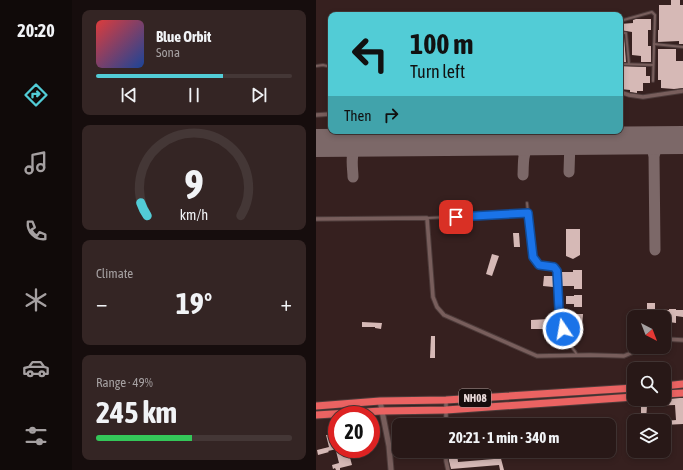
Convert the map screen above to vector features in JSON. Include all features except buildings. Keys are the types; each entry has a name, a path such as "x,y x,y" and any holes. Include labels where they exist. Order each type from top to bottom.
{"highway":[{"path":"671,385 683,384"},
{"name":"NH08","path":"316,406 380,401 446,400 627,388"},
{"path":"671,394 683,393"},
{"name":"NH08","path":"316,415 381,411 446,410 627,397"}],"street":[{"path":"623,93 643,97 683,91"},
{"path":"316,115 328,114"},
{"path":"316,219 428,218 433,297 437,308 444,315 537,356 624,356 629,354"},
{"path":"671,339 683,340"},
{"path":"446,400 446,418"},
{"path":"380,401 389,446 391,470"},
{"path":"446,458 448,470"}],"lane":[{"path":"623,19 652,12 655,15 653,81"},
{"path":"623,33 626,33 629,64"},
{"path":"654,44 683,47"},
{"path":"623,64 653,64"},
{"path":"316,66 328,66"},
{"path":"527,203 533,257 539,265 554,267 557,271 559,310 563,329 569,343 577,355"},
{"path":"428,218 528,213"}],"taxiway":[{"path":"551,134 551,141"},
{"path":"592,134 592,141"},
{"path":"655,250 654,155 656,149 664,142 669,140"},
{"path":"523,175 525,152 531,146 544,141"},
{"path":"569,172 570,141"},
{"path":"635,141 647,144 651,148 654,155"},
{"path":"501,142 515,145 520,148 524,154"},
{"path":"329,143 346,146 352,155"},
{"path":"353,177 353,152 358,146 370,143"}],"runway":[{"path":"316,143 683,140"}],"route":[{"path":"456,217 528,213 533,257 539,265 554,267 557,271 559,310 563,329"}]}
